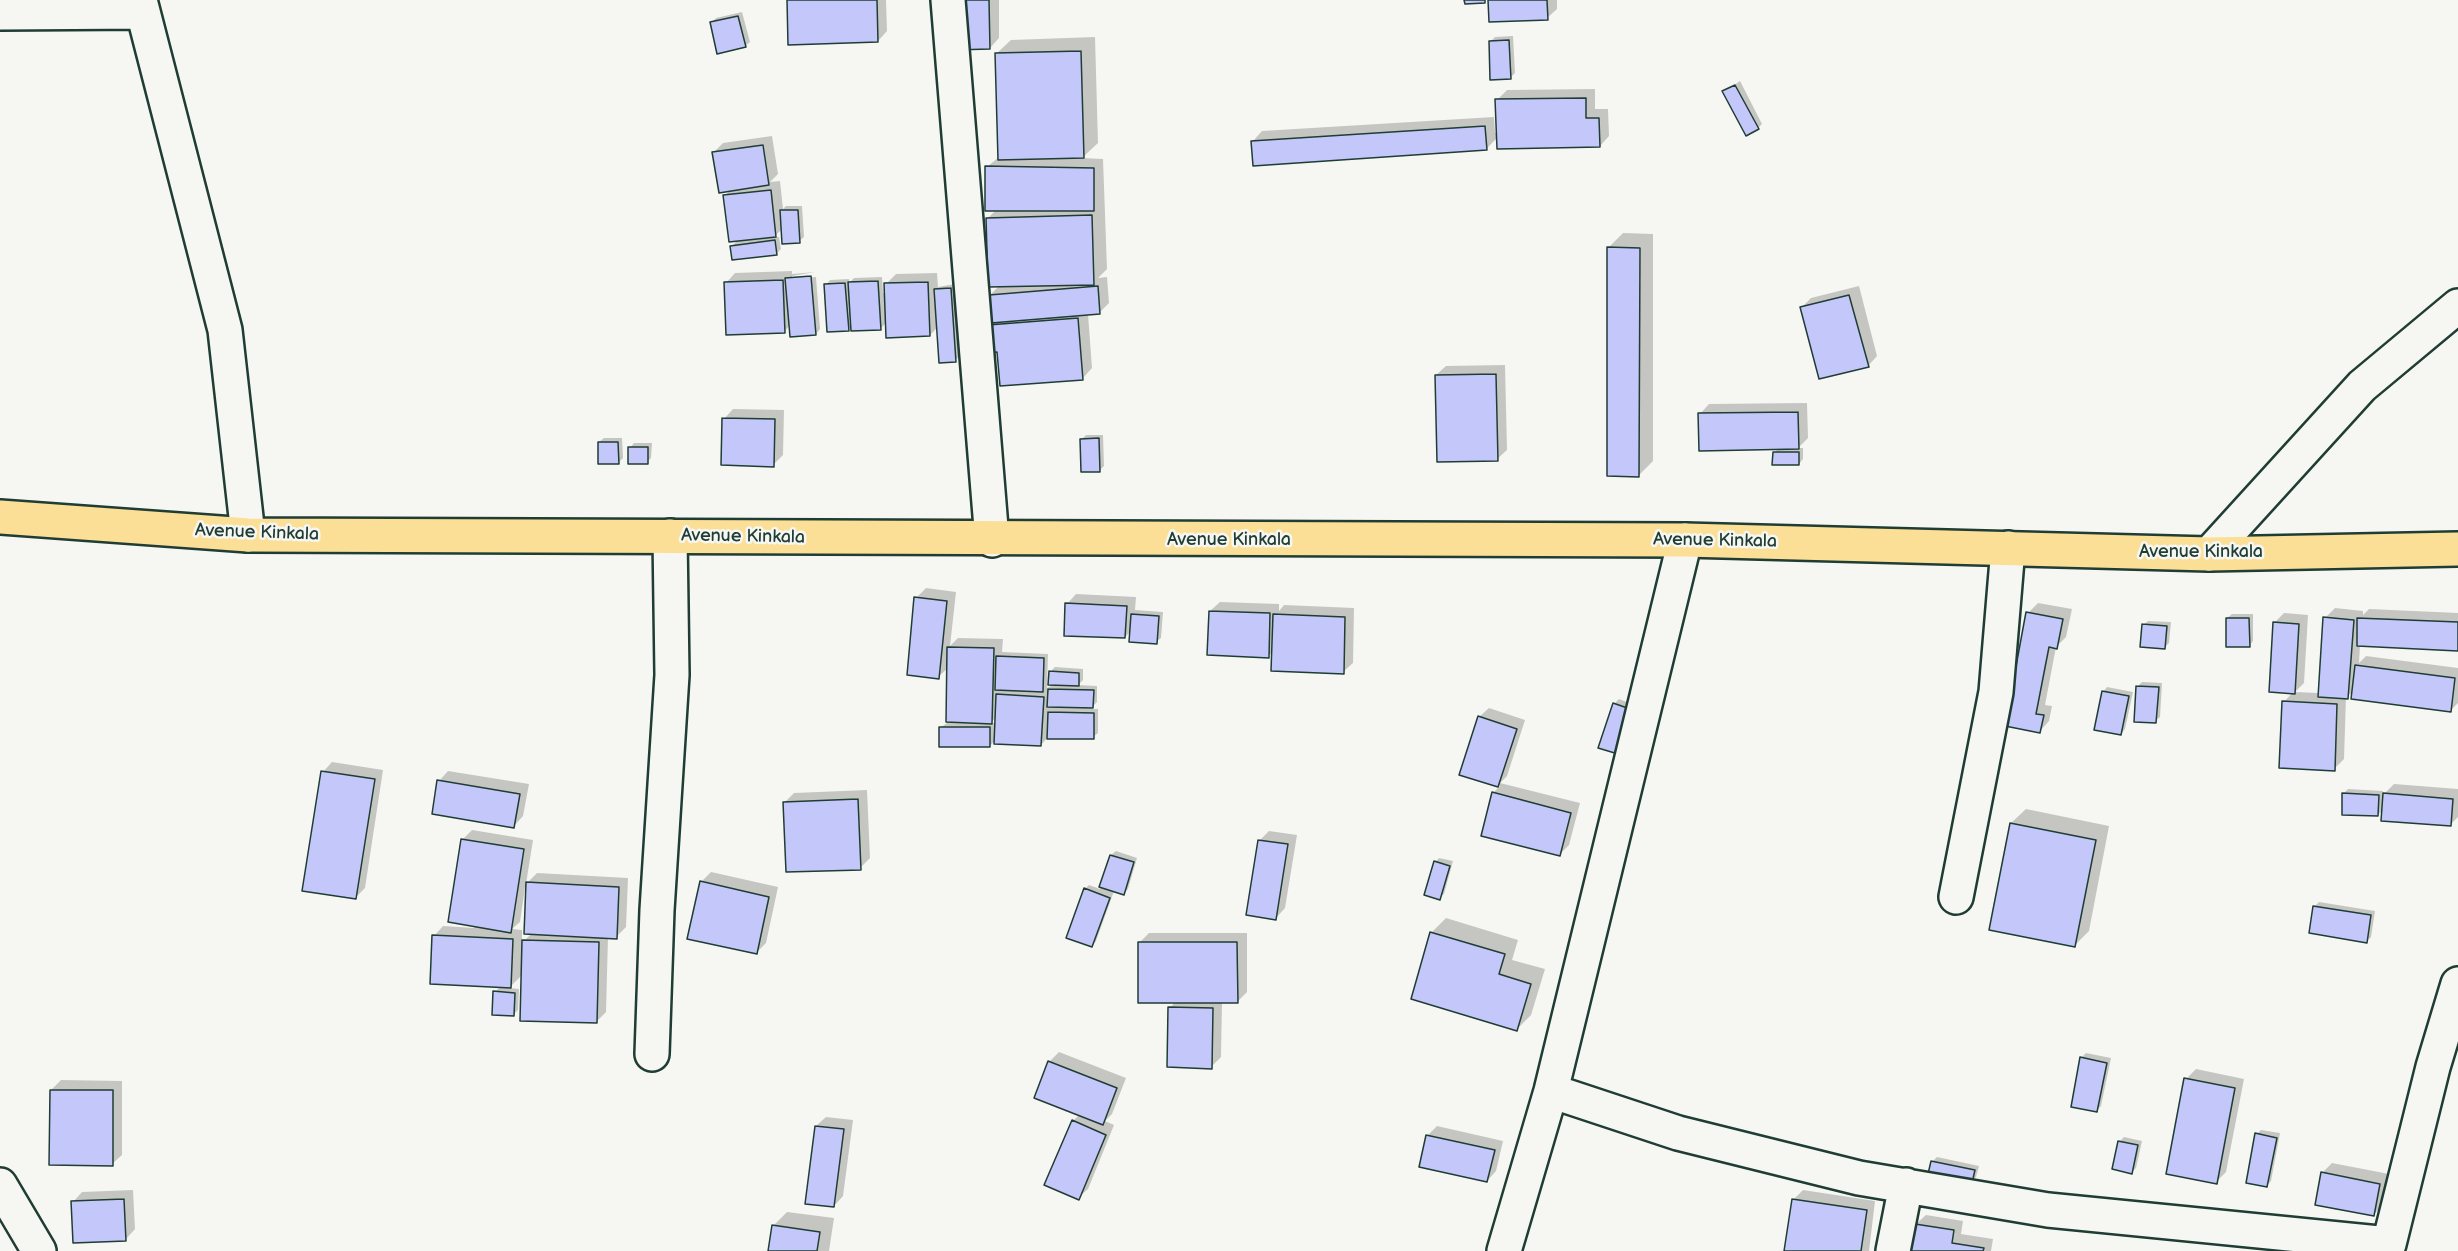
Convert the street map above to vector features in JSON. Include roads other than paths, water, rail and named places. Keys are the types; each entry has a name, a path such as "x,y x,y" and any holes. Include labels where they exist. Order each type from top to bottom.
{"main road":[{"name":"Avenue Kinkala","path":"0,517 248,535 670,536 992,540 1685,540 2209,554 2458,549"}],"street":[{"path":"948,0 992,540"},
{"path":"0,13 141,6 225,330 248,535"},
{"path":"2209,554 2362,386 2458,306"},
{"path":"652,1054 657,910 672,675 670,536"},
{"path":"1504,1251 1551,1091 1685,540"},
{"path":"1956,897 1996,692 2008,548"},
{"path":"1551,1091 1678,1133 1859,1178 2048,1210 2396,1248 2433,1067 2458,984"},
{"path":"0,1185 38,1250"},
{"path":"1893,1251 1906,1185"}]}
